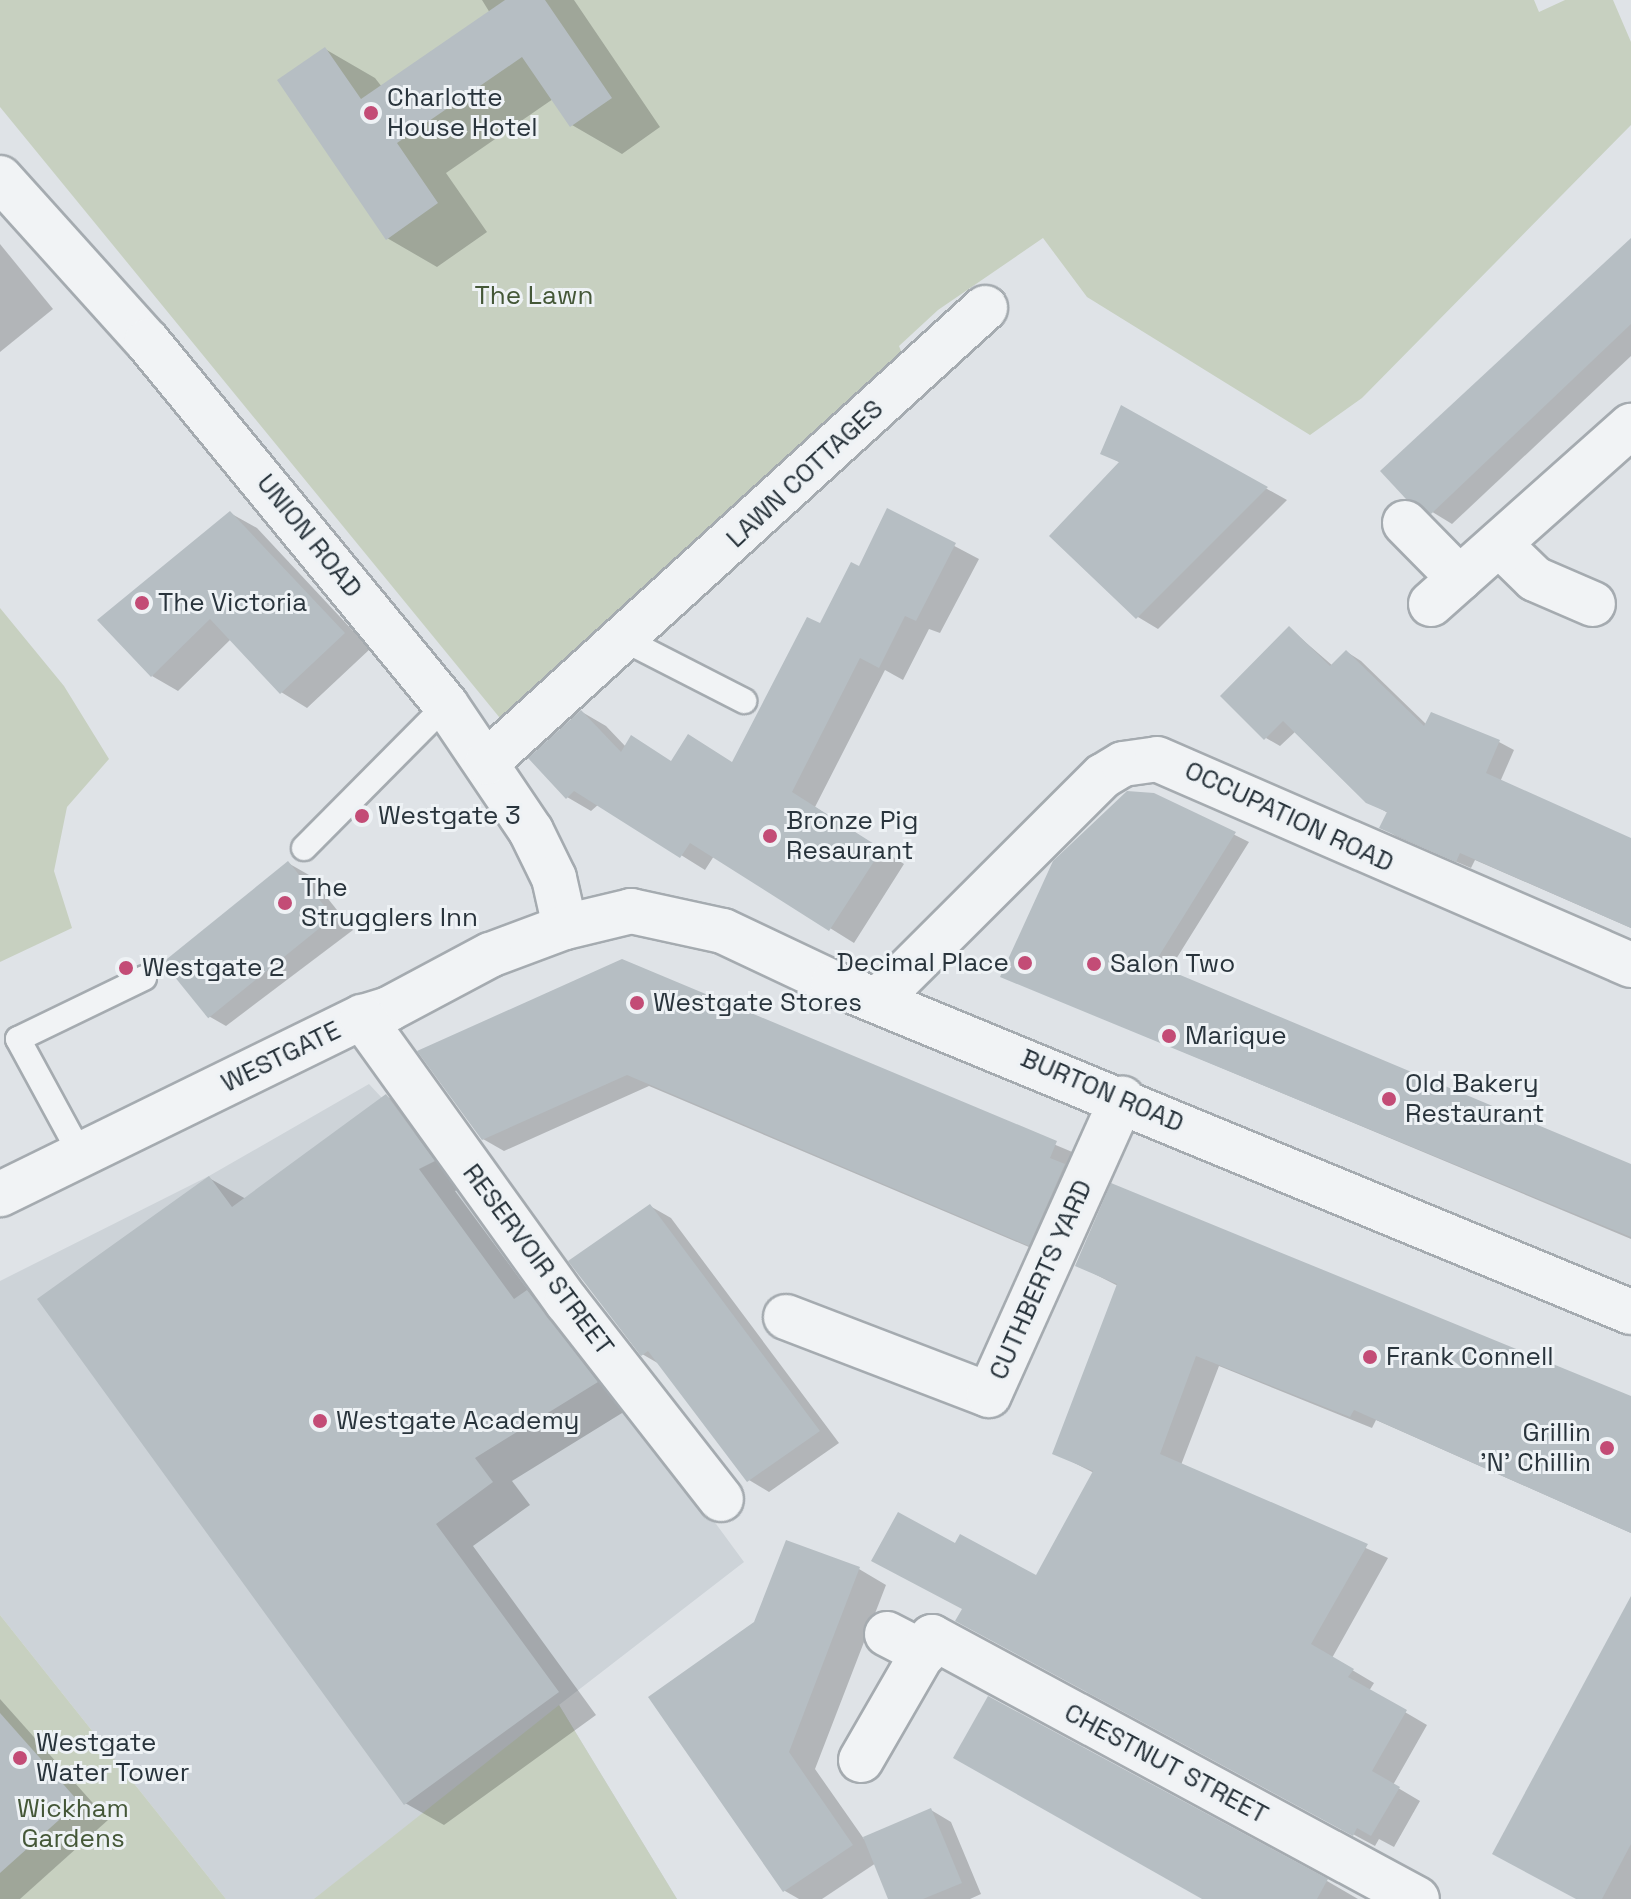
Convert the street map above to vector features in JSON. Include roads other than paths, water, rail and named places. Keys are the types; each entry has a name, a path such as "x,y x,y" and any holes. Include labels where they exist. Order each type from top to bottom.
{"street":[{"name":"UNION ROAD","path":"0,178 147,341 446,705 487,762 554,878 565,927"},
{"name":"LAWN COTTAGES","path":"487,762 625,640 985,308"},
{"path":"1405,523 1446,592 1631,426"},
{"path":"1499,544 1535,579 1593,604"},
{"name":"OCCUPATION ROAD","path":"879,999 1103,776 1123,764 1157,759 1631,965"},
{"name":"BURTON ROAD","path":"565,927 631,911 723,931 1631,1312"},
{"name":"WESTGATE","path":"0,1194 362,1017 389,1009 490,955 565,927"},
{"name":"RESERVOIR STREET","path":"362,1017 567,1302 721,1499"},
{"name":"CUTHBERTS YARD","path":"786,1317 989,1395 1122,1099"},
{"name":"CHESTNUT STREET","path":"861,1760 905,1643 932,1637 1417,1899"}],"lane":[{"path":"625,640 744,701"},
{"path":"304,848 446,705"},
{"path":"81,1155 9,1043 144,978"}],"place":[{"name":"Charlotte House Hotel","path":"371,113"},
{"name":"The Victoria","path":"142,603"},
{"name":"Westgate 3","path":"362,816"},
{"name":"Bronze Pig Resaurant","path":"770,836"},
{"name":"The Strugglers Inn","path":"285,903"},
{"name":"Decimal Place","path":"1025,963"},
{"name":"Salon Two","path":"1094,964"},
{"name":"Westgate 2","path":"126,968"},
{"name":"Westgate Stores","path":"637,1003"},
{"name":"Marique","path":"1169,1036"},
{"name":"Old Bakery Restaurant","path":"1389,1099"},
{"name":"Frank Connell","path":"1370,1357"},
{"name":"Westgate Academy","path":"320,1421"},
{"name":"Grillin 'N' Chillin","path":"1607,1448"},
{"name":"Westgate Water Tower","path":"20,1758"}],"park label":[{"name":"The Lawn","path":"534,296"},
{"name":"Wickham Gardens","path":"73,1824"}]}
